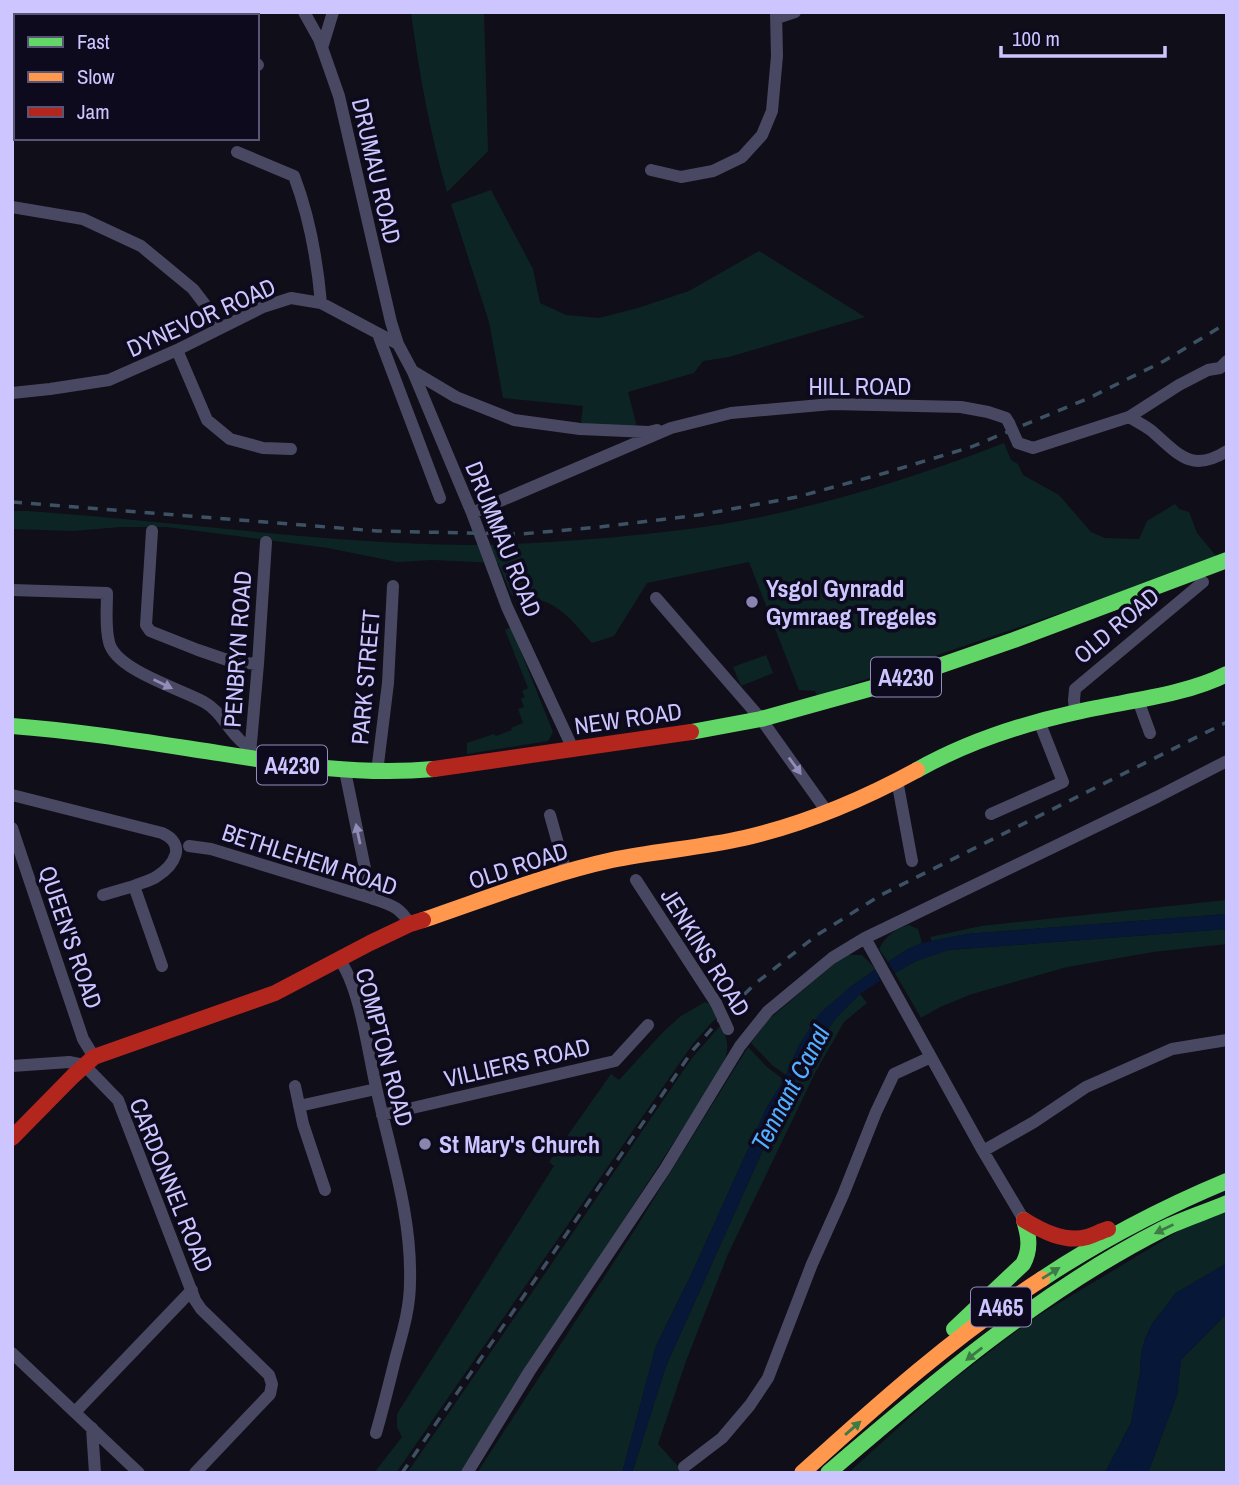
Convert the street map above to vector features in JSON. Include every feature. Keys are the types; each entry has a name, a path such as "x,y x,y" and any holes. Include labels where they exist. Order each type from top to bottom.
{"main road":[{"name":"NEW ROAD","path":"12,726 250,753 298,766 345,771 413,771 453,767 669,736 761,719 887,684 1014,640 1227,560"},
{"name":"OLD ROAD","path":"13,1136 89,1061 251,1003 292,985 410,924 566,872 612,860 741,839 785,828 876,792 942,756 980,740 1039,721 1138,700 1227,674"},
{"name":"A465","path":"802,1473 928,1363 1013,1298 1048,1274 1142,1220 1227,1181"},
{"name":"A465","path":"828,1473 883,1425 1013,1323 1074,1281 1164,1228 1227,1203"},
{"name":"A465","path":"1024,1220 1034,1227 1066,1238 1083,1238 1105,1229 1142,1220"},
{"name":"A465","path":"928,1363 943,1339 1023,1264 1030,1246 1030,1235 1024,1220"}],"street":[{"name":"DRUMAU ROAD","path":"304,12 319,39 338,96 398,344"},
{"path":"322,48 333,12"},
{"path":"651,170 681,177 713,171 741,158 762,135 772,111 777,56 776,15 795,12"},
{"path":"237,152 294,176 303,199 316,254 321,303"},
{"path":"12,207 83,219 141,246 193,289 222,327"},
{"name":"DYNEVOR ROAD","path":"12,393 109,380 263,307 290,298 321,303 398,344"},
{"name":"DRUMMAU ROAD","path":"378,334 440,498"},
{"name":"DRUMMAU ROAD","path":"398,344 413,372 472,513 507,607 573,749"},
{"path":"177,349 207,420 230,439 263,448 291,449"},
{"name":"HILL ROAD","path":"472,513 671,428 731,414 832,404 961,407 1006,418 1018,443 1033,448 1129,417 1179,385 1208,370 1220,368 1227,361"},
{"path":"413,372 456,397 514,420 580,429 649,432 671,428"},
{"path":"1129,417 1150,430 1184,458 1206,461 1227,451"},
{"path":"152,531 146,625 150,631 233,662 258,664"},
{"name":"PENBRYN ROAD","path":"250,753 266,542"},
{"name":"OLD ROAD","path":"1075,712 1075,689 1203,582"},
{"name":"PARK STREET","path":"377,772 388,683 393,586"},
{"path":"12,590 107,593 109,644 115,654 127,665 205,703 250,753"},
{"path":"656,597 761,719 828,813"},
{"path":"1138,700 1150,733"},
{"path":"991,814 1063,782 1039,721"},
{"path":"467,1473 529,1372 665,1169 740,1045 768,1011 832,958 866,938 1227,761"},
{"path":"345,771 371,898"},
{"path":"897,780 912,861"},
{"path":"12,795 162,833 174,840 177,851 175,856 156,876 103,895"},
{"path":"550,815 566,872"},
{"name":"QUEEN'S ROAD","path":"12,828 89,1061"},
{"name":"BETHLEHEM ROAD","path":"189,846 211,849 395,906 402,911 410,924"},
{"name":"JENKINS ROAD","path":"636,880 740,1045"},
{"path":"134,886 162,966"},
{"path":"866,938 1024,1220"},
{"name":"COMPTON ROAD","path":"339,960 350,979 362,1020 403,1198 410,1248 406,1322 376,1433"},
{"name":"VILLIERS ROAD","path":"382,1115 615,1060 648,1025"},
{"path":"983,1151 1034,1122 1086,1087 1172,1049 1227,1041"},
{"path":"684,1467 722,1438 750,1405 768,1378 812,1264 894,1074 931,1056"},
{"path":"12,1066 89,1061"},
{"name":"CARDONNEL ROAD","path":"75,1412 192,1290 118,1100 89,1061"},
{"path":"295,1086 303,1124 325,1190"},
{"path":"299,1106 376,1089"},
{"path":"192,1290 201,1309 269,1375 272,1384 270,1394 195,1473"},
{"path":"15,1361 75,1412 139,1473"},
{"path":"92,1428 94,1473"}],"green space":[{"path":"411,12 484,12 488,151 447,192 426,103"},
{"path":"491,190 533,269 540,303 566,315 599,318 638,308 689,291 759,251 865,317 729,357 703,361 694,373 628,392 638,431 580,429 583,406 503,398 489,322 451,204"},
{"path":"1004,443 1011,460 1018,464 1023,475 1059,495 1091,532 1105,538 1139,539 1147,521 1175,504 1179,509 1189,512 1197,533 1217,557 817,696 815,691 799,690 749,562 647,583 614,636 592,643 558,609 539,600 512,596 498,563 432,560 397,562 328,548 167,527 74,531 12,529 12,511 28,511 411,543 466,545 593,539 719,525 768,516 899,480"},
{"path":"511,627 553,732 548,741 467,754 467,743 494,734 496,736 523,723 518,709 524,707 521,699 525,697 522,691 528,688 505,630"},
{"path":"766,655 773,673 741,686 733,667"},
{"path":"1227,900 1227,914 966,934 932,941 930,937 981,926"},
{"path":"909,925 918,929 922,943 888,962 879,949 891,934"},
{"path":"1227,929 1227,944 1153,952 1067,967 972,994 921,1018 895,973 916,961 949,950"},
{"path":"848,955 862,955 876,969 849,988 799,1045 786,1075 751,1043 767,1021"},
{"path":"860,994 867,1003 844,1022 815,1073 728,1254 686,1361 658,1444 684,1473 632,1473 666,1366 797,1074 836,1018"},
{"path":"705,1002 712,1005 717,1018 692,1045 396,1473 374,1473 402,1437 397,1427 397,1414 554,1166 549,1162 611,1074 619,1080 664,1031 681,1016"},
{"path":"721,1025 727,1045 723,1066 460,1473 407,1473 692,1058"},
{"path":"748,1047 784,1080 767,1107 656,1346 622,1473 477,1473 634,1231"},
{"path":"1227,1212 1227,1263 1176,1293 1152,1324 1141,1354 1131,1423 1105,1473 848,1473 940,1390 1031,1320 1187,1226"},
{"path":"1227,1313 1227,1473 1148,1473 1177,1395 1181,1360"}],"water":[{"path":"1227,914 1227,929 949,950 916,961 895,973 888,962 922,943 966,934"},
{"name":"Tennant Canal","path":"876,969 880,981 860,994 836,1018 797,1074 666,1366 632,1473 622,1473 656,1346 767,1107 784,1080 799,1045 819,1014"},
{"path":"1227,1263 1227,1313 1181,1360 1177,1395 1148,1473 1105,1473 1131,1423 1141,1354 1152,1324 1176,1293"}],"railway":[{"path":"12,502 377,531 468,533 521,534 699,515 797,497 971,447 1089,398 1164,361 1227,323"},
{"path":"402,1473 693,1050 756,983 817,935 881,895 1227,722"}],"traffic: fast":[{"path":"691,732 761,719 887,684 1014,640 1227,560"},
{"path":"917,770 955,751 1015,728 1077,712 1173,693 1227,674"},
{"path":"12,726 112,737 323,768 378,771 434,769"},
{"path":"1042,1279 1132,1226 1227,1181"},
{"path":"828,1473 947,1373 1030,1310 1117,1254 1163,1229 1227,1203"},
{"path":"954,1329 1023,1264 1028,1242 1024,1220"}],"traffic: slow":[{"path":"423,920 564,872 628,857 727,841 789,826 854,801 917,770"},
{"path":"802,1473 888,1396 948,1347 1042,1279"}],"traffic: jam":[{"path":"434,769 691,732"},
{"path":"12,1138 94,1057 275,993 370,943 423,920"},
{"path":"1024,1220 1046,1232 1070,1238 1087,1237 1108,1229"}],"place":[{"name":"Ysgol Gynradd Gymraeg Tregeles","path":"752,602"},
{"name":"St Mary's Church","path":"425,1144"}]}
